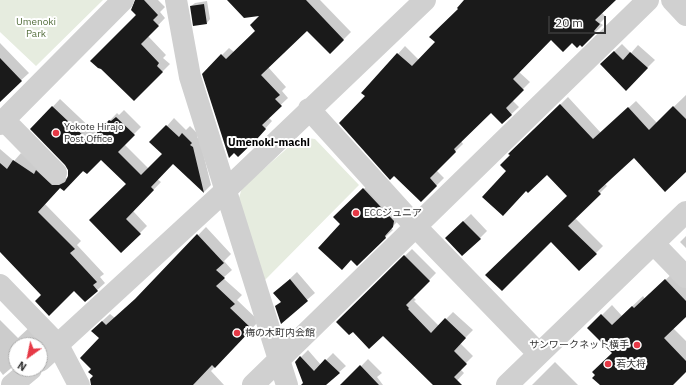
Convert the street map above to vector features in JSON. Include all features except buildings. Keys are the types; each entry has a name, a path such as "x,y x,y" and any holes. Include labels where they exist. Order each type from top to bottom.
{"street":[{"path":"56,173 3,118 123,0"},
{"path":"176,0 190,77 287,385"},
{"path":"48,354 226,190 309,109 425,0"},
{"path":"253,385 648,0"},
{"path":"672,0 686,15"},
{"path":"309,109 416,227 538,353"},
{"path":"506,385 686,212"},
{"path":"654,244 686,277"},
{"path":"0,285 58,345 79,385"},
{"path":"12,385 22,377"}],"green space":[{"name":"Umenoki Park","path":"0,0 103,0 36,66 0,32"},
{"path":"300,137 315,139 359,185 263,282 237,204 242,188"}],"place":[{"name":"Yokote Hirajo Post Office","path":"56,133"},
{"name":"ECCジュニア","path":"356,213"},
{"name":"梅の木町内会館","path":"237,333"},
{"name":"サンワークネット横手","path":"637,345"},
{"name":"若大将","path":"608,364"}],"district":[{"name":"Umenoki-machi","path":"269,143"}]}
